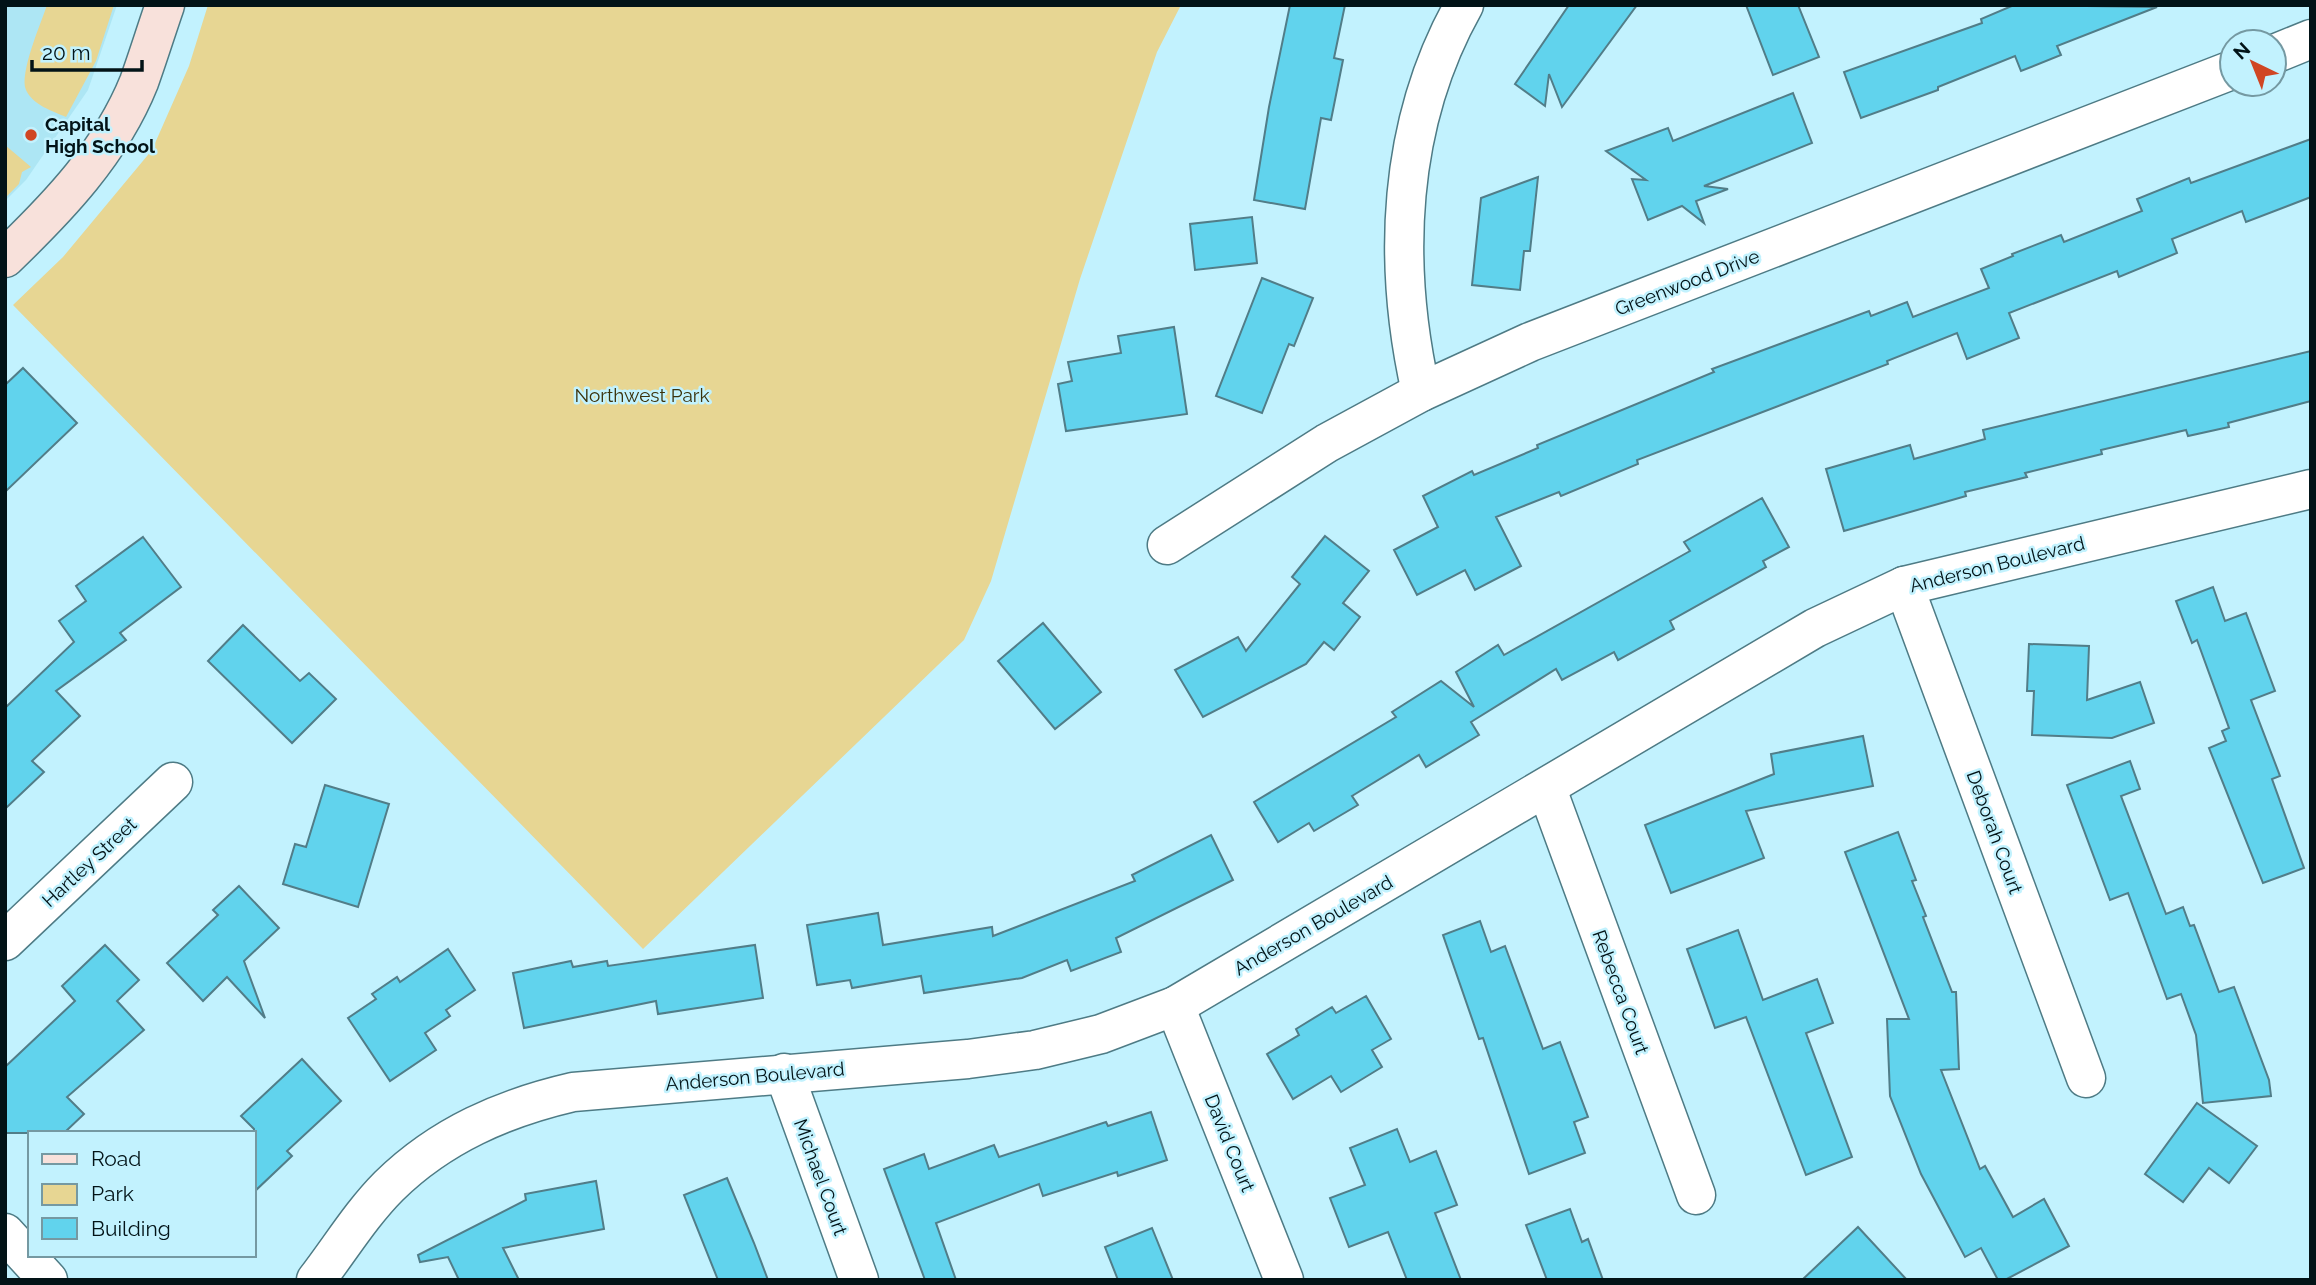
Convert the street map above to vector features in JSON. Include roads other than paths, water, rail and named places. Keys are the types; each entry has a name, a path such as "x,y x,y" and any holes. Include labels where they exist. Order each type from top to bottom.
{"street":[{"path":"5,258 76,185 110,137 138,84 164,5"},
{"path":"1421,393 1408,335 1402,272 1404,198 1417,126 1433,74 1464,5"},
{"path":"2288,48 2311,39"},
{"name":"Greenwood Drive","path":"1167,545 1327,443 1421,393 1530,342 2218,75"},
{"name":"Anderson Boulevard","path":"316,1280 389,1187 433,1149 479,1122 527,1103 573,1092 968,1059 1035,1050 1101,1034 1175,1006 1548,789 1815,628 1904,586 2310,490"},
{"name":"Deborah Court","path":"1904,586 2086,1078"},
{"name":"Hartley Street","path":"5,941 173,782"},
{"name":"Rebecca Court","path":"1548,789 1696,1195"},
{"name":"David Court","path":"1175,1006 1284,1280"},
{"name":"Michael Court","path":"784,1073 859,1280"},
{"path":"5,1233 48,1280"}],"place":[{"name":"Capital High School","path":"31,135"}],"park label":[{"name":"Northwest Park","path":"642,395"}]}
